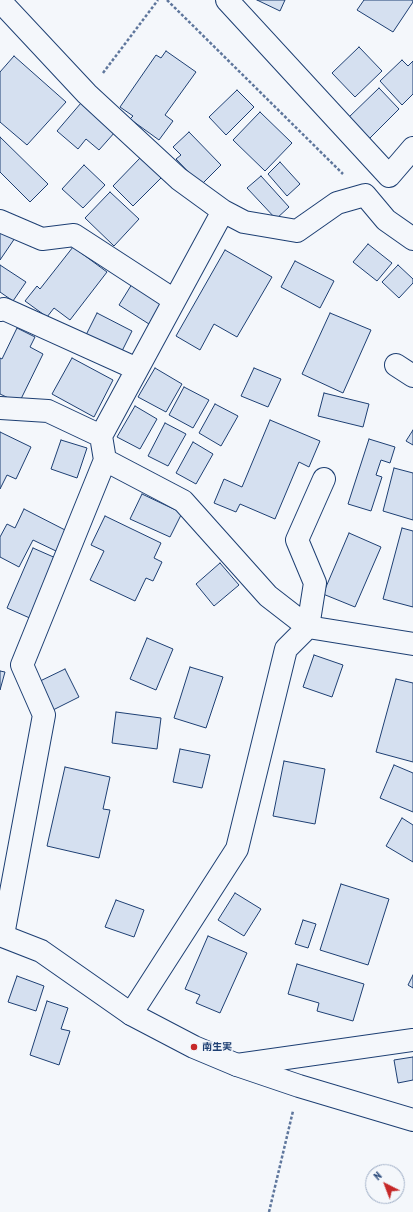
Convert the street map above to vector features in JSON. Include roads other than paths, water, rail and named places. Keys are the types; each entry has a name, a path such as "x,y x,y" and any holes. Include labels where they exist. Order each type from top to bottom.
{"street":[{"path":"227,0 389,176"},
{"path":"0,1 87,94 180,179 223,211 244,222 297,231 337,203 365,195 389,176 413,148"},
{"path":"365,195 386,220 413,240"},
{"path":"223,211 100,436 104,460 22,665 44,715 1,935 41,951 131,1014 194,1047 237,1065 299,1086 413,1120"},
{"path":"0,221 42,239 74,235 174,300"},
{"path":"0,310 4,309 137,369"},
{"path":"0,408 48,412 100,436"},
{"path":"104,460 183,501 268,596 308,627 413,644"},
{"path":"131,1014 238,849 286,649 308,627 315,583 297,540 324,478"},
{"path":"237,1065 413,1040"}],"place":[{"name":"南生実","path":"194,1047"}]}
